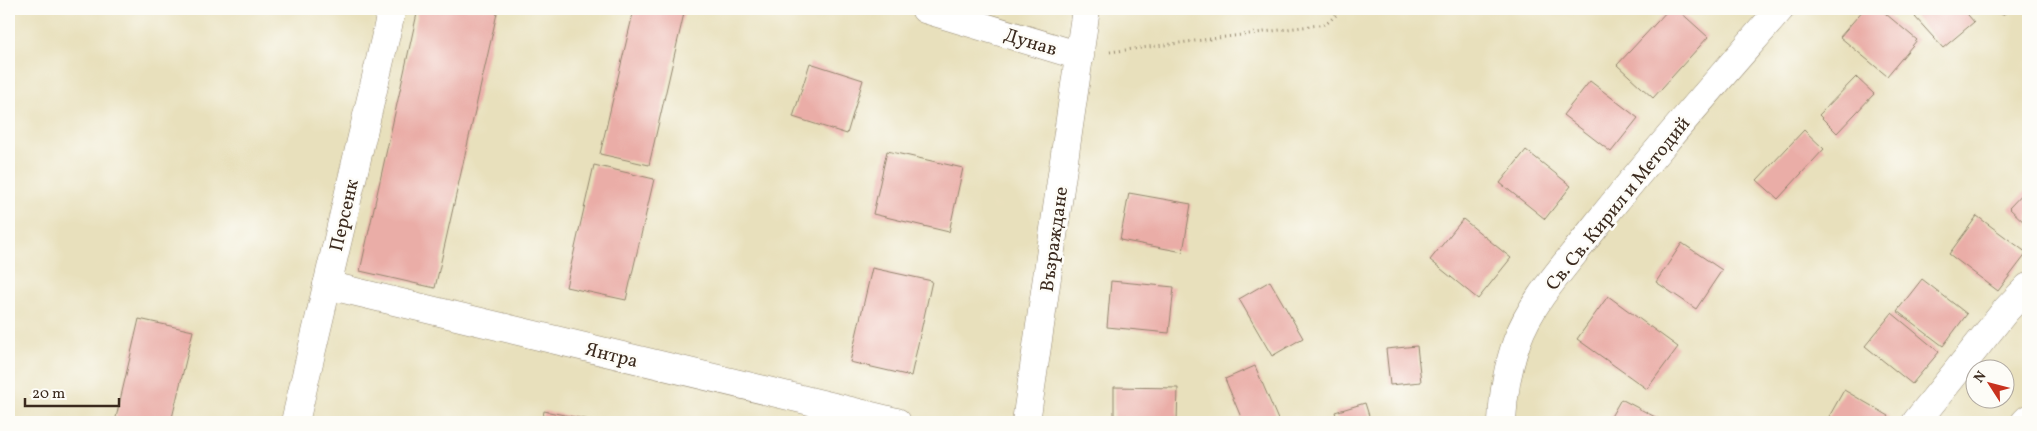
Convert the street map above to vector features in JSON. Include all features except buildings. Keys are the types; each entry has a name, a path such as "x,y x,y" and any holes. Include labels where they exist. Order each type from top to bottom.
{"street":[{"name":"Персенк","path":"295,422 392,9"},
{"name":"Дунав","path":"925,9 1080,56"},
{"name":"Възраждане","path":"1026,422 1086,9"},
{"name":"Св. Св. Кирил и Методий","path":"1502,422 1503,401 1517,340 1532,310 1621,194 1780,9"},
{"name":"Янтра","path":"326,285 897,422"},
{"path":"1916,422 2006,310 2028,287"},
{"path":"2025,422 2028,419"}],"path":[{"path":"1080,56 1326,24 1343,9"}]}
